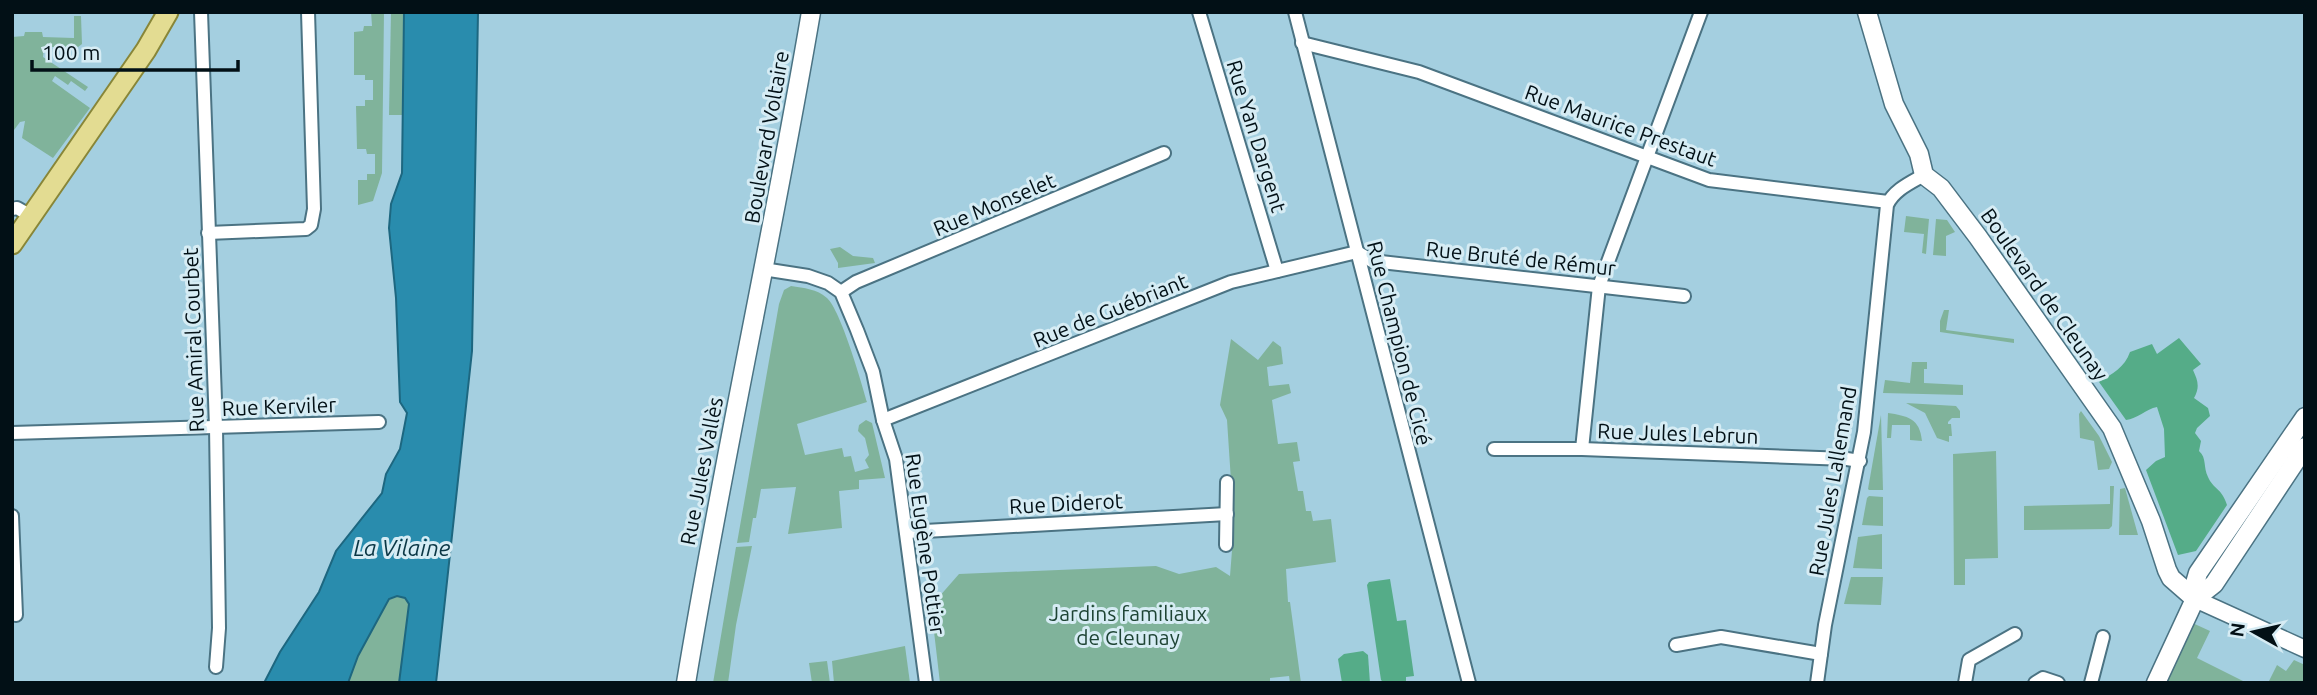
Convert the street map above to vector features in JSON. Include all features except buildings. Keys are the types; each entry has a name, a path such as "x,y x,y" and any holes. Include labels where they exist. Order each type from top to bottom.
{"main road":[{"path":"12,244 146,50 168,12"},
{"path":"146,50 180,12"},
{"name":"Boulevard Voltaire","path":"764,269 789,144 811,12"},
{"name":"Boulevard de Cleunay","path":"1867,12 1894,104 1919,153 1924,175 1941,188 1978,237 2112,428 2151,521 2167,570 2171,578 2195,600"},
{"name":"Rue Jules Vallès","path":"686,683 703,580 764,269"},
{"path":"2195,600 2193,590 2199,573 2305,417"},
{"path":"2155,683 2195,600 2214,584 2305,447"}],"street":[{"name":"Rue Amiral Courbet","path":"201,12 216,427 219,628 216,667"},
{"path":"208,233 306,229 311,225 314,209 308,12"},
{"name":"Rue Yan Dargent","path":"1199,12 1277,271"},
{"name":"Rue Champion de Cicé","path":"1295,12 1469,683"},
{"path":"1582,449 1598,286 1701,12"},
{"name":"Rue Maurice Prestaut","path":"1302,43 1419,72 1709,180 1888,202"},
{"name":"Rue Monselet","path":"841,292 856,282 1164,153"},
{"path":"1888,202 1904,187 1924,175"},
{"name":"Rue Jules Lallemand","path":"1817,683 1860,461 1888,202"},
{"path":"12,209 17,208 31,216"},
{"name":"Rue de Guébriant","path":"883,420 1231,282 1357,252"},
{"name":"Rue Bruté de Rémur","path":"1357,252 1373,261 1684,296"},
{"path":"764,269 819,279 841,292"},
{"name":"Rue Eugène Pottier","path":"841,292 873,372 883,420 896,459 926,683"},
{"name":"Rue Kerviler","path":"12,433 379,422"},
{"name":"Rue Jules Lebrun","path":"1494,449 1582,449 1860,461"},
{"path":"1226,545 1227,482"},
{"name":"Rue Diderot","path":"907,532 1227,514"},
{"path":"12,516 16,615"},
{"path":"2195,600 2304,650"},
{"path":"1965,683 1969,660 2015,634"},
{"path":"1676,645 1721,637 1821,654"},
{"path":"2091,683 2103,637"},
{"path":"2035,683 2043,678 2058,683"}],"green space":[{"path":"371,12 384,12 382,173 373,201 358,205 358,180 367,180 367,174 375,174 375,154 367,154 366,149 357,149 356,106 365,106 365,100 373,100 373,80 365,80 365,75 354,75 354,32 363,31 364,26 372,26"},
{"path":"391,12 404,12 403,115 389,115"},
{"path":"74,16 81,16 82,44 78,47 44,47 43,57 88,87 85,91 71,81 68,85 55,76 52,81 90,108 53,158 22,138 25,121 20,122 14,130 12,128 12,37 24,36 25,32 42,32 43,37 74,38"},
{"path":"1906,216 1929,219 1926,254 1922,253 1924,234 1904,232"},
{"path":"1936,219 1947,220 1955,232 1946,236 1946,256 1933,255"},
{"path":"840,247 853,256 873,258 875,263 838,268 830,249"},
{"path":"791,286 819,293 832,305 850,347 867,402 797,424 805,455 842,448 844,457 851,456 855,472 869,468 865,460 869,455 865,438 858,431 859,425 866,420 872,423 885,478 859,480 859,489 839,491 842,528 788,534 796,487 761,489 749,542 737,543 779,304 784,290"},
{"path":"1944,310 1949,310 1946,330 2014,339 2014,343 1940,332"},
{"path":"2179,338 2201,364 2193,370 2198,384 2194,398 2208,408 2210,416 2195,433 2201,441 2199,451 2208,477 2223,495 2227,505 2196,551 2178,555 2146,470 2165,457 2164,429 2157,407 2126,420 2099,382 2121,366 2130,352 2152,344 2157,354"},
{"name":"Jardins familiaux de Cleunay","path":"1231,339 1258,360 1273,341 1281,347 1283,364 1267,367 1269,386 1289,384 1291,393 1272,400 1278,444 1297,442 1300,461 1293,462 1298,491 1303,491 1306,511 1311,511 1313,521 1331,519 1336,562 1286,569 1288,602 1301,683 1290,683 1289,676 1270,678 1270,683 940,683 931,606 959,574 1156,566 1179,574 1216,567 1230,576 1234,525 1227,420 1220,405"},
{"path":"1912,362 1927,362 1924,383 1963,385 1963,395 1883,393 1885,380 1910,383"},
{"path":"1906,403 1956,406 1960,411 1960,418 1952,418 1948,422 1951,424 1952,436 1949,436 1949,442 1937,438 1925,413"},
{"path":"2081,411 2099,436 2112,462 2109,469 2098,470 2094,441 2080,438"},
{"path":"1888,413 1901,415 1915,423 1919,427 1922,441 1910,440 1910,425 1892,425 1891,438 1887,438"},
{"path":"1881,415 1883,490 1869,490 1868,489"},
{"path":"1996,451 1998,558 1965,559 1965,585 1954,585 1953,454"},
{"path":"2110,486 2114,486 2112,526 2109,529 2024,530 2024,506 2110,504"},
{"path":"2125,488 2138,535 2119,535 2120,489"},
{"path":"1869,496 1883,497 1883,526 1862,525"},
{"path":"1882,534 1882,569 1853,568 1858,537"},
{"path":"752,546 736,625 728,683 713,683 736,547"},
{"path":"1851,577 1883,577 1881,605 1844,604"},
{"path":"1390,579 1397,621 1406,620 1414,676 1406,677 1406,682 1384,683 1381,680 1367,585 1369,582"},
{"path":"397,596 405,598 409,604 399,683 348,683 358,656 389,599"},
{"path":"2186,620 2210,631 2197,658 2247,683 2156,683"},
{"path":"905,646 910,683 834,683 832,661"},
{"path":"1363,651 1368,655 1370,683 1342,683 1338,659 1344,654"},
{"path":"2294,660 2305,665 2305,683 2268,683 2277,665 2286,671"},
{"path":"827,661 830,683 812,683 809,663"}],"water":[{"name":"La Vilaine","path":"404,12 478,12 472,351 436,683 399,683 409,604 405,598 397,596 389,599 358,656 348,683 264,683 280,652 319,592 336,551 382,493 386,474 400,449 407,413 400,402 396,298 389,228 391,204 402,173"}]}
